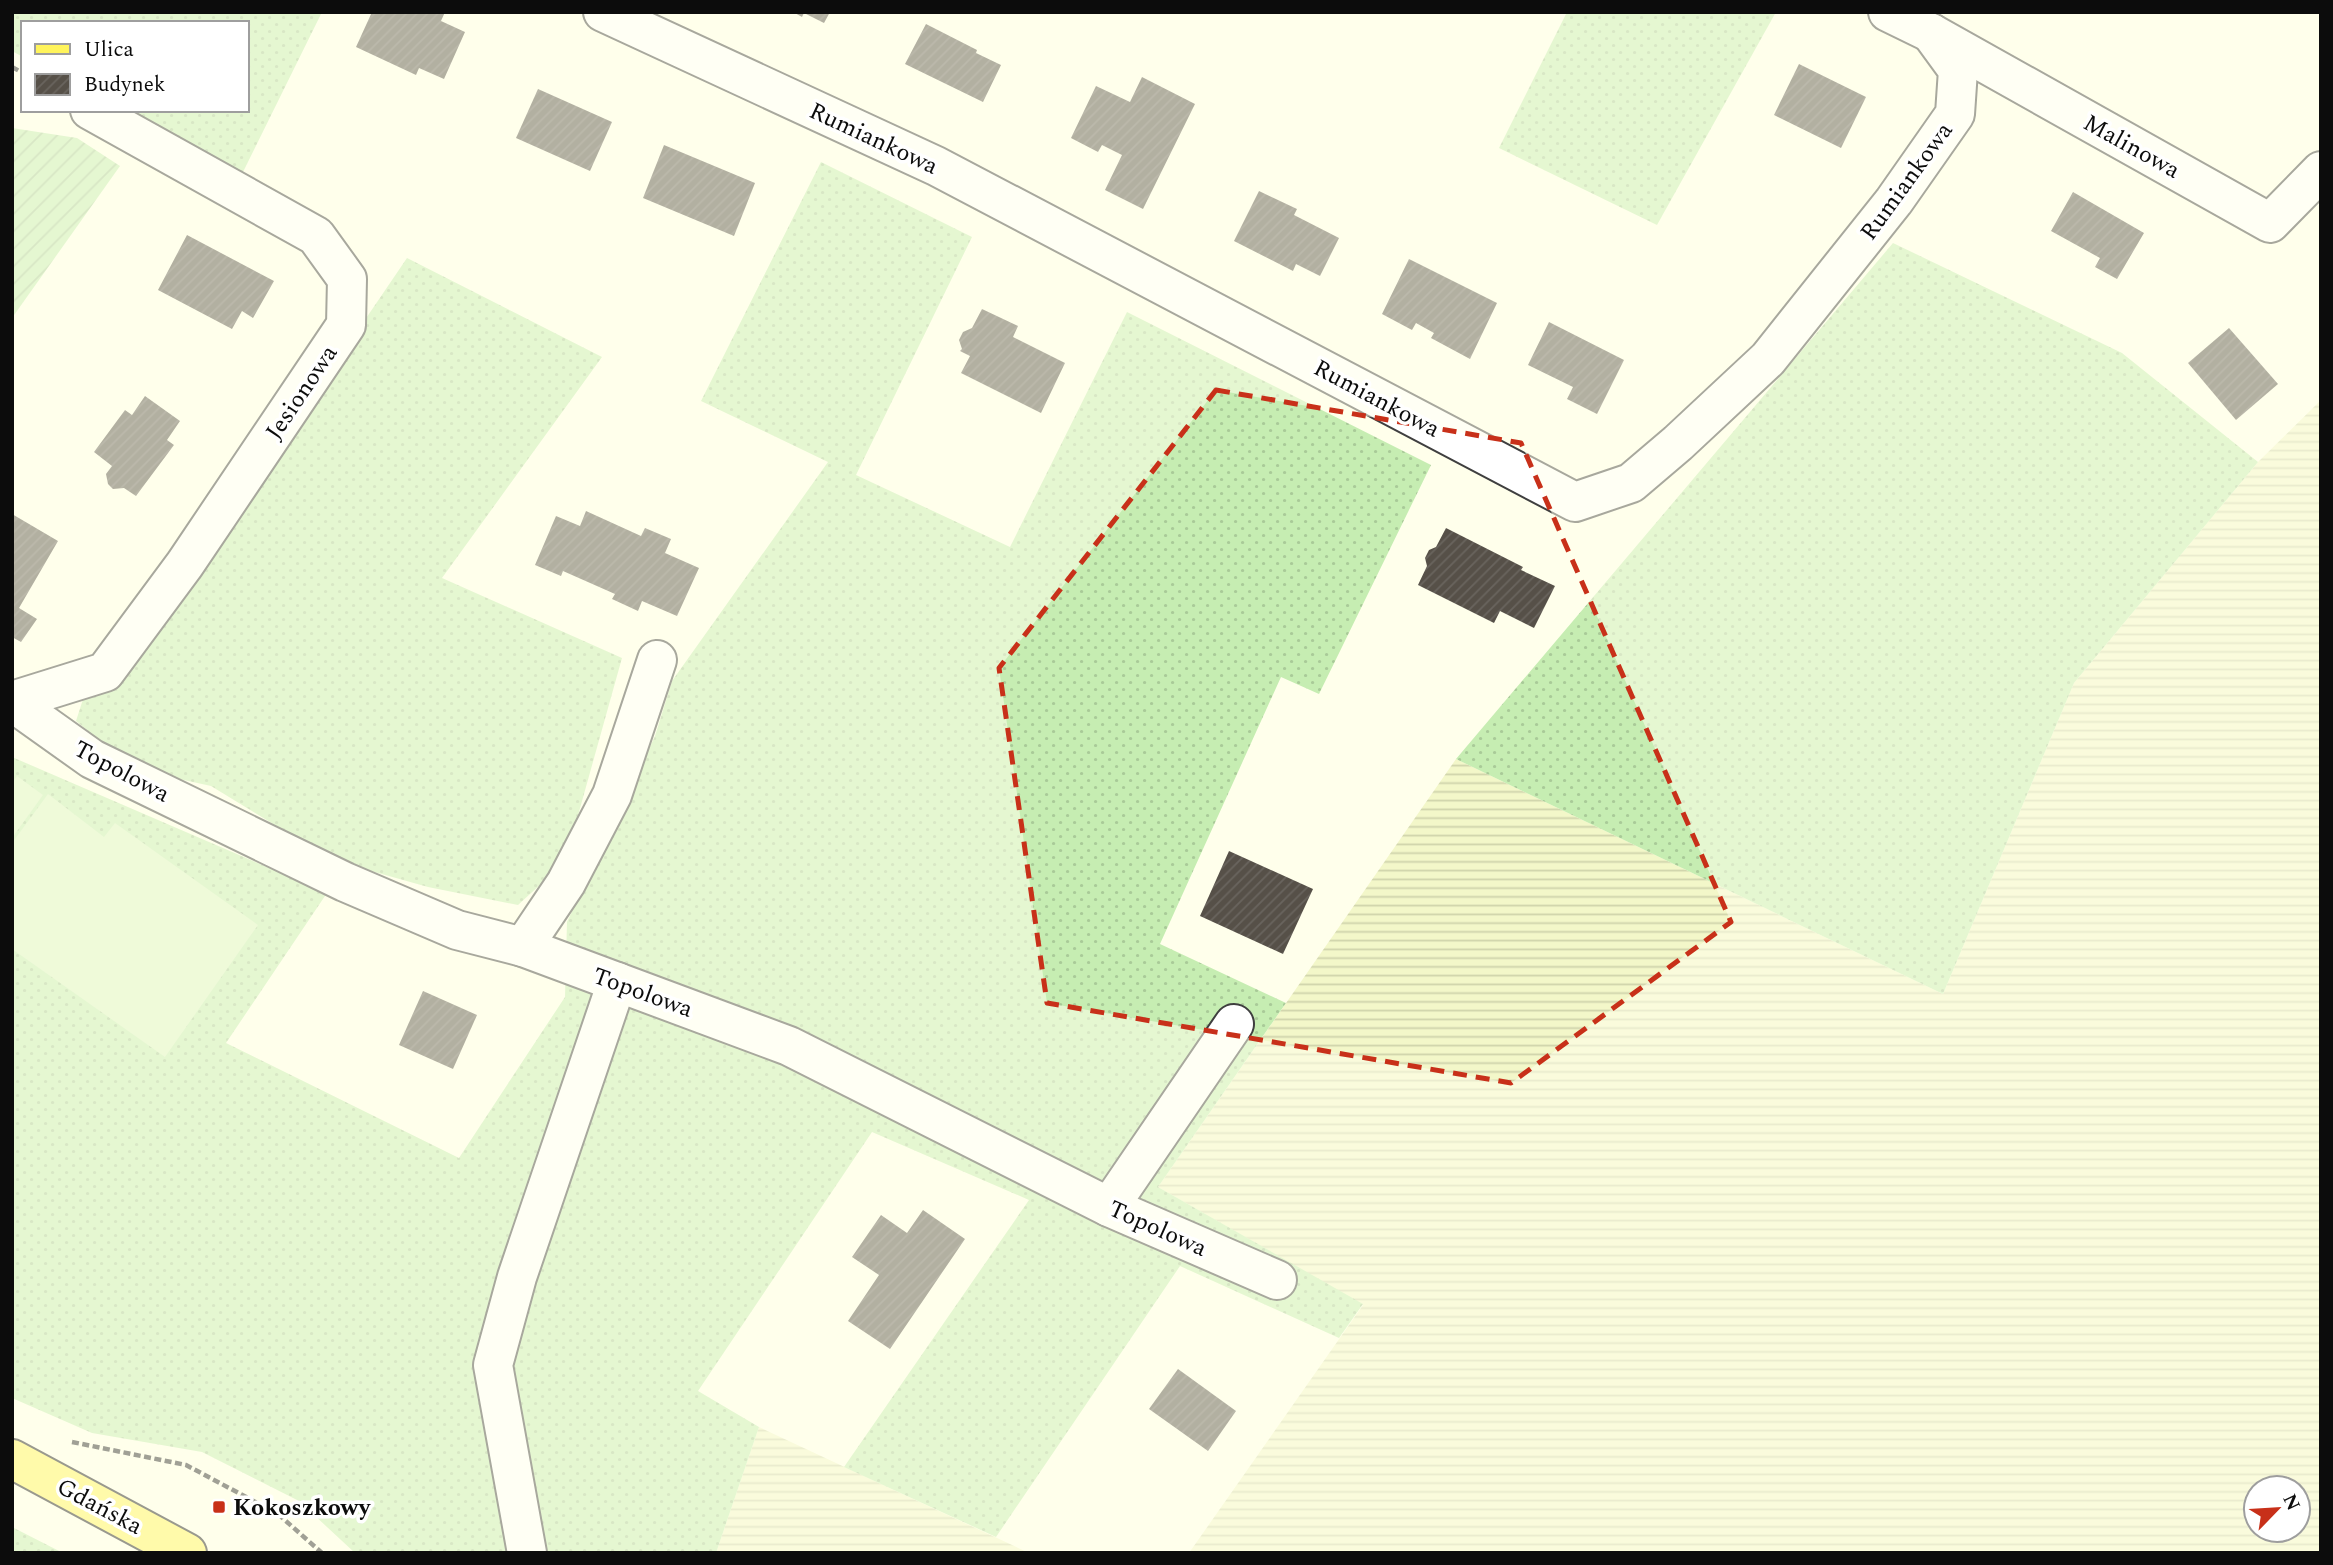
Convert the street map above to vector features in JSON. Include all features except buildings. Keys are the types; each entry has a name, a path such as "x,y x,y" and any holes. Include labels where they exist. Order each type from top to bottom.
{"main road":[{"name":"Gdańska","path":"12,1460 187,1553"}],"street":[{"name":"Rumiankowa","path":"603,12 936,166 1575,502 1631,483 1758,369 1894,201 1955,114 1958,70 1931,33"},
{"path":"1888,12 1931,33"},
{"name":"Malinowa","path":"1931,33 2270,223 2321,171"},
{"name":"Jesionowa","path":"12,701 105,672 185,564 346,325 347,279 316,236 94,112"},
{"path":"523,947 566,883 612,795 657,660"},
{"name":"Topolowa","path":"12,701 92,760 345,882 457,930 523,947 789,1046 1109,1206 1277,1280"},
{"path":"527,1553 493,1365 517,1277 617,982"},
{"path":"1109,1206 1234,1024"}],"path":[{"path":"65,1441 186,1465 278,1514 322,1553"}],"highlighted area":[{"path":"1216,390 1521,443 1731,922 1511,1083 1047,1003 999,668"}],"green space":[{"path":"12,12 322,12 242,174 127,112 248,112 248,21 21,21 21,56 12,51"},
{"path":"1567,12 1776,12 1657,225 1499,148"},
{"path":"12,128 77,138 120,166 12,318"},
{"path":"821,162 972,237 856,475 1010,547 1127,312 1431,465 1319,694 1281,677 1160,944 1286,1003 1158,1187 1363,1304 1339,1338 1180,1266 996,1537 844,1467 1029,1200 872,1132 698,1391 759,1427 716,1553 355,1553 299,1501 202,1452 92,1433 12,1398 12,757 327,893 226,1043 459,1158 565,997 567,922 655,736 672,681 828,462 701,401"},
{"path":"1893,243 2122,353 2258,462 2074,683 1943,994 1456,759"},
{"path":"407,258 602,357 442,578 622,658 565,862 518,905 428,887 332,860 211,786 134,769 76,721 85,693 120,680"},
{"path":"2321,400 2321,1553 1189,1553 1363,1305 1158,1187 1456,759 1943,994 2074,683 2258,462"},
{"path":"17,776 43,795 12,838 12,783"},
{"path":"48,794 104,837 115,823 258,925 165,1057 12,949 12,843"},
{"path":"759,1427 1029,1553 716,1553"},
{"path":"12,1527 63,1553 12,1553"}],"place":[{"name":"Kokoszkowy","path":"219,1507"}]}
